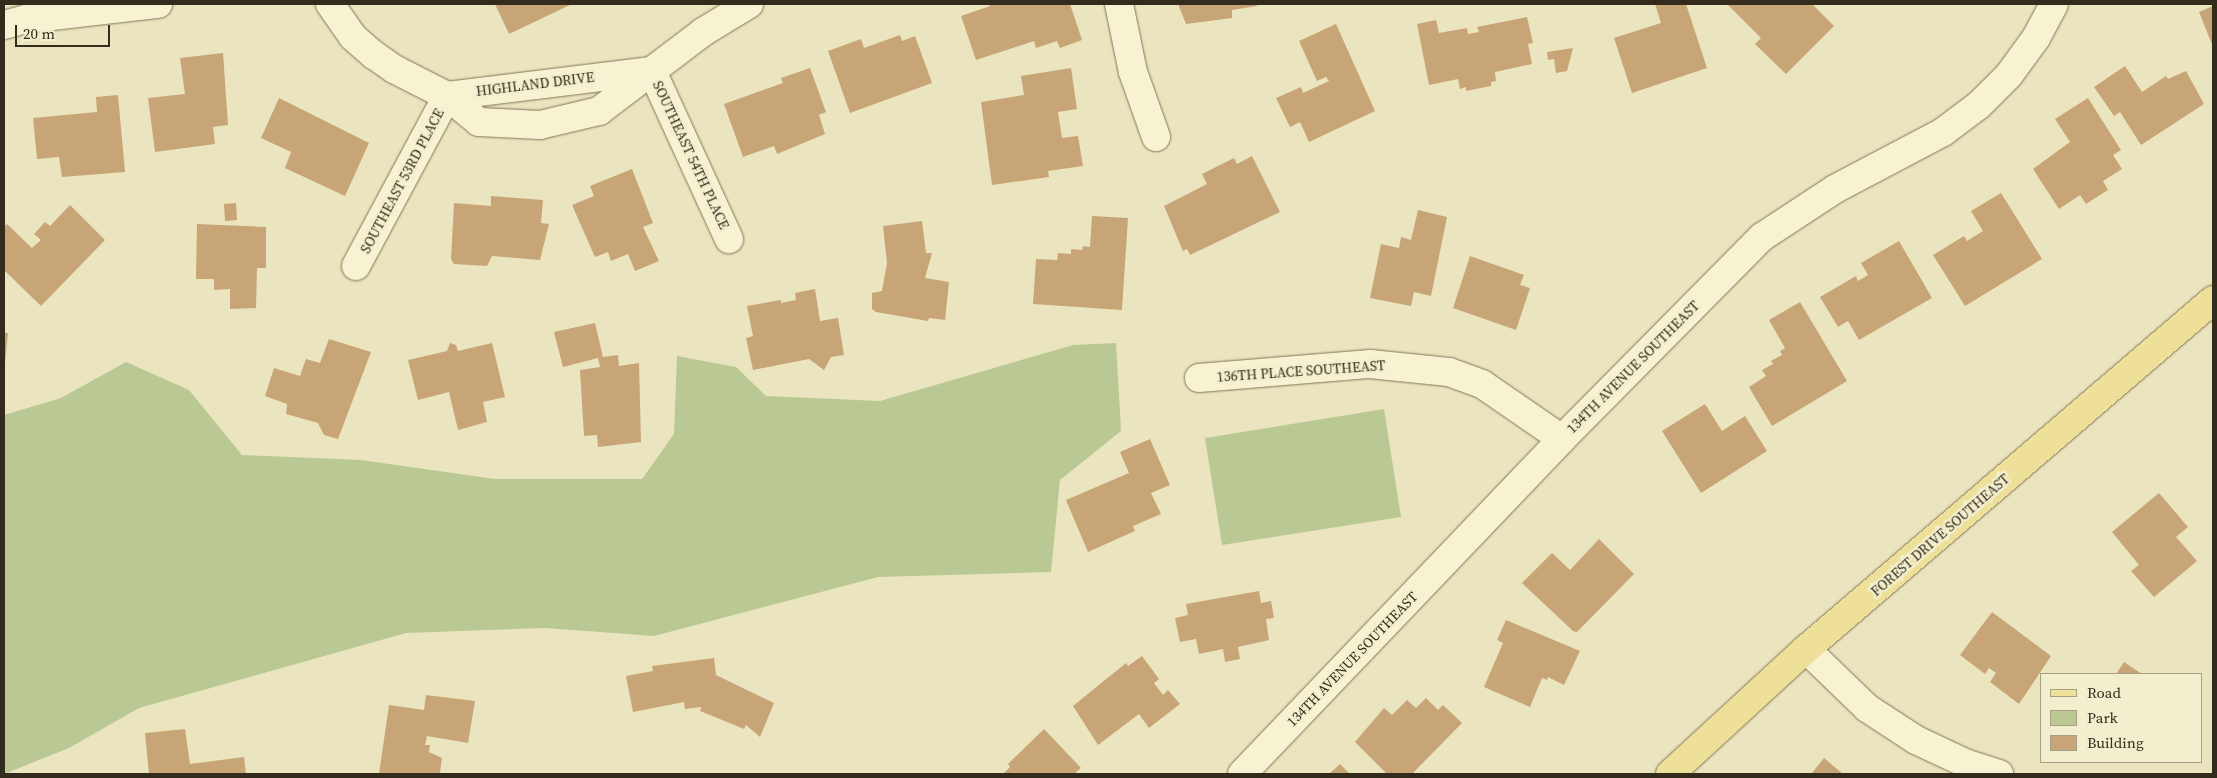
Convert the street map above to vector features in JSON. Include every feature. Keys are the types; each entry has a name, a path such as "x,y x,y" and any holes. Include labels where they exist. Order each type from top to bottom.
{"main road":[{"name":"FOREST DRIVE SOUTHEAST","path":"1670,774 1806,649 2213,300"}],"street":[{"path":"4,26 26,19 158,4"},
{"name":"HIGHLAND DRIVE","path":"330,4 354,37 374,55 394,69 447,96 478,122 540,126 599,111 703,32 749,4"},
{"path":"1119,4 1132,72 1156,137"},
{"name":"134TH AVENUE SOUTHEAST","path":"1242,774 1562,439 1762,238 1835,189 1943,132 1979,105 2009,75 2036,38 2054,4"},
{"name":"HIGHLAND DRIVE","path":"447,96 652,71"},
{"name":"SOUTHEAST 54TH PLACE","path":"652,71 730,239"},
{"name":"SOUTHEAST 53RD PLACE","path":"356,266 447,96"},
{"name":"136TH PLACE SOUTHEAST","path":"1199,378 1370,364 1449,372 1482,384 1562,439"},
{"path":"1806,649 1867,708 1924,744 1964,763 1999,774"}],"green space":[{"path":"1116,343 1121,431 1060,480 1051,572 878,577 654,636 545,628 406,633 139,708 69,748 4,774 4,415 61,398 126,362 189,390 242,455 361,460 495,479 642,479 674,434 677,356 736,367 766,396 880,401 1073,345"},
{"path":"1384,409 1401,517 1222,545 1205,438"}],"building":[{"path":"495,4 572,4 509,34"},
{"path":"989,4 1070,4 1082,40 1060,48 1057,41 1036,48 1034,41 976,60 961,16 990,6"},
{"path":"1178,4 1256,4 1257,6 1232,10 1232,18 1186,24"},
{"path":"1655,4 1686,4 1707,68 1632,93 1614,38 1661,23"},
{"path":"1727,4 1812,4 1834,26 1786,74 1755,44 1761,38"},
{"path":"2213,6 2213,47 2199,12"},
{"path":"1527,17 1533,43 1528,44 1532,64 1495,72 1496,81 1491,82 1491,86 1466,91 1466,87 1460,89 1458,79 1429,85 1417,24 1436,20 1439,33 1467,28 1468,34 1479,32 1477,27"},
{"path":"1336,24 1375,111 1309,142 1300,122 1290,127 1276,98 1301,87 1303,93 1329,81 1326,77 1317,81 1299,41"},
{"path":"900,35 902,41 915,36 932,83 850,113 828,51 861,39 864,48"},
{"path":"1573,48 1567,71 1556,73 1554,59 1548,60 1547,52"},
{"path":"223,53 228,125 213,127 215,144 155,152 148,98 185,94 180,58"},
{"path":"2125,66 2142,92 2166,76 2168,79 2186,71 2204,104 2141,145 2120,112 2114,116 2094,87"},
{"path":"810,68 826,112 819,115 825,134 777,154 774,146 743,157 724,104 783,83 781,78"},
{"path":"1071,68 1077,109 1058,112 1062,138 1078,136 1083,166 1048,171 1049,177 992,185 981,102 1024,95 1021,76"},
{"path":"118,95 125,172 62,177 59,157 37,159 33,118 97,112 96,97"},
{"path":"279,98 369,143 345,196 285,168 291,152 261,138"},
{"path":"2088,98 2121,150 2113,155 2122,169 2103,181 2108,190 2086,204 2080,195 2059,209 2033,169 2070,142 2055,119"},
{"path":"1252,156 1280,212 1190,255 1187,249 1183,251 1164,206 1207,184 1202,174 1234,158 1237,164"},
{"path":"632,169 653,223 643,227 659,261 635,271 628,254 611,261 608,252 595,257 572,205 594,196 590,186"},
{"path":"2001,193 2042,259 1965,306 1933,255 1964,236 1967,241 1983,231 1971,211"},
{"path":"491,196 543,200 541,223 549,224 540,260 492,256 487,266 454,264 451,259 454,203 491,206"},
{"path":"236,203 237,220 225,221 224,204"},
{"path":"70,205 105,240 41,306 4,270 4,227 7,224 32,248 41,240 34,234 45,222 50,226"},
{"path":"1418,210 1447,217 1431,296 1414,292 1411,306 1370,298 1381,244 1399,248 1401,237 1411,240"},
{"path":"1092,216 1128,218 1122,310 1033,304 1036,259 1057,260 1058,253 1071,254 1071,249 1082,250 1083,246 1090,247"},
{"path":"922,221 926,253 932,253 925,278 949,282 945,320 929,318 928,321 876,312 872,309 872,293 882,291 887,263 883,226"},
{"path":"197,224 266,227 266,268 257,268 256,308 230,309 230,289 214,290 214,279 196,279"},
{"path":"1899,241 1932,298 1859,340 1848,321 1838,327 1820,297 1856,276 1858,281 1868,275 1861,263"},
{"path":"1470,256 1524,275 1520,285 1530,288 1516,330 1453,308"},
{"path":"815,289 820,321 838,318 844,355 831,357 824,370 809,359 753,370 746,338 753,336 747,306 781,300 781,303 796,300 795,293"},
{"path":"1800,302 1847,381 1772,426 1749,387 1766,376 1762,370 1773,364 1771,361 1782,355 1780,351 1785,348 1769,320"},
{"path":"595,323 603,357 618,355 619,366 639,363 641,442 598,447 597,435 584,436 580,370 600,367 598,358 563,367 554,332"},
{"path":"4,333 8,333 5,363 4,363"},
{"path":"329,339 371,352 338,439 324,435 318,423 286,414 287,404 265,396 274,368 300,376 306,359 320,363"},
{"path":"450,343 456,345 458,351 492,343 505,397 483,402 487,422 458,430 449,392 418,400 408,360 447,351"},
{"path":"1705,404 1722,431 1745,416 1767,451 1701,493 1662,431"},
{"path":"1150,439 1170,485 1151,493 1161,514 1133,526 1135,531 1088,552 1066,500 1129,473 1120,452"},
{"path":"2159,493 2188,527 2176,537 2197,561 2154,597 2131,571 2139,565 2112,532"},
{"path":"1599,539 1634,574 1577,632 1573,631 1522,583 1552,553 1570,570"},
{"path":"1259,591 1261,603 1271,601 1274,618 1266,619 1269,640 1238,647 1240,659 1225,662 1223,649 1199,654 1196,639 1180,642 1175,618 1188,615 1186,604"},
{"path":"1992,612 2051,656 2019,704 1990,682 1996,673 1989,668 1985,674 1960,655"},
{"path":"1506,620 1580,651 1564,685 1548,677 1547,680 1542,678 1530,707 1484,687 1503,643 1497,640"},
{"path":"1142,656 1159,679 1154,683 1163,695 1168,690 1180,704 1149,728 1139,714 1098,745 1073,706 1126,663 1128,666"},
{"path":"714,658 716,675 774,703 760,737 746,725 744,729 700,711 701,707 685,709 684,702 633,712 626,676 653,671 652,666"},
{"path":"2124,662 2140,673 2117,673"},
{"path":"426,695 475,701 468,743 427,736 425,745 430,745 429,752 442,758 440,773 379,774 389,705 424,710"},
{"path":"1426,698 1438,710 1443,705 1462,723 1412,774 1387,774 1355,742 1384,708 1392,715 1407,700 1416,708"},
{"path":"185,729 190,764 244,757 246,774 149,774 145,733"},
{"path":"1044,729 1081,768 1074,774 1003,774 1010,767 1008,764"},
{"path":"1824,758 1843,774 1812,773"},
{"path":"1340,764 1350,774 1329,774"}]}
